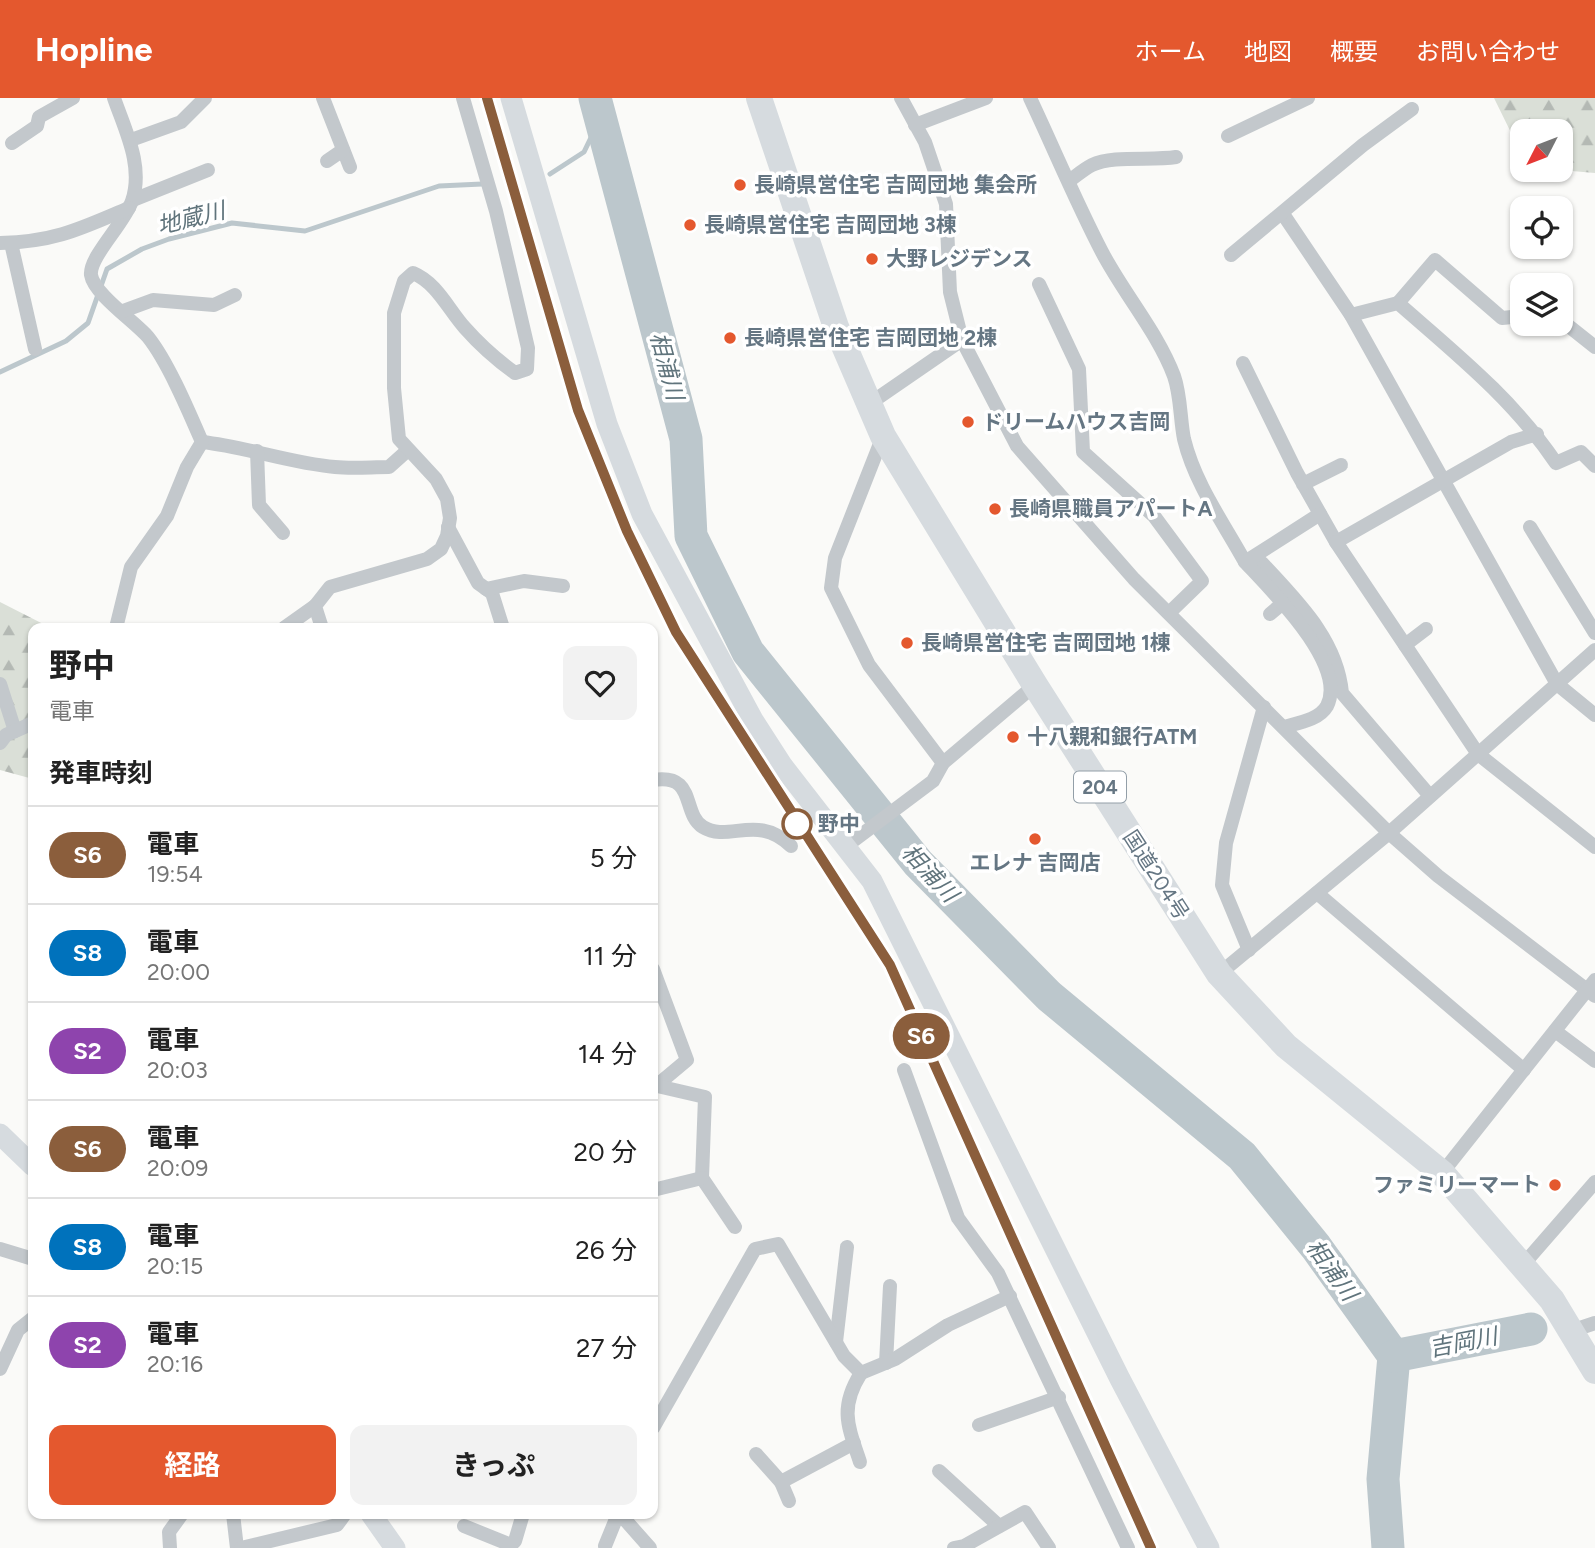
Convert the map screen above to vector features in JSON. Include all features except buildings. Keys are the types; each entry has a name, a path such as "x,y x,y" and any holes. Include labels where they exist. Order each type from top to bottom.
{"highway":[{"name":"国道204号","path":"759,98 836,327 883,436 1035,685 1219,974 1286,1046 1442,1173 1552,1300 1583,1327 1595,1371"}],"street":[{"path":"12,143 37,126 39,117 73,98"},
{"path":"114,98 131,140 131,204 116,233 94,258 91,273 95,287 123,311 149,339 202,442"},
{"path":"131,140 181,122 205,98"},
{"path":"323,98 350,167"},
{"path":"291,623 316,606 330,587 427,559 440,549 448,527 447,499 436,479 399,439 394,388 394,313 404,281 412,273 428,279 468,331 498,361 515,373 527,369 528,348 496,211 463,98"},
{"path":"511,98 607,424 642,514 753,719 782,765 872,881 1120,1379 1209,1548"},
{"path":"901,98 925,142 946,204 950,292 962,340 1017,446 1135,579 1389,832 1438,876 1592,989 1555,1031 1442,1173"},
{"path":"915,125 986,98"},
{"path":"1031,98 1102,251 1133,307 1158,342 1175,378 1184,439 1199,484 1208,494 1245,562 1310,636 1331,691 1326,707 1318,716 1284,727"},
{"path":"1228,136 1308,98"},
{"path":"1231,255 1363,145 1412,109"},
{"path":"327,161 343,150"},
{"path":"1069,181 1092,165 1107,161 1151,161 1176,157"},
{"path":"35,349 6,243 35,243 59,238 208,170"},
{"path":"1283,214 1351,315 1557,684 1595,715"},
{"path":"1351,315 1398,303 1435,260 1502,318 1510,317"},
{"path":"1040,284 1079,369 1083,453 1154,516 1202,581 1169,613"},
{"path":"123,311 153,300 214,305 235,295"},
{"path":"1398,303 1489,382 1536,434 1556,463 1581,452 1595,466"},
{"path":"1573,330 1595,347"},
{"path":"869,404 962,340"},
{"path":"1243,363 1303,484 1336,542 1478,754 1595,847"},
{"path":"1336,542 1511,442 1536,434"},
{"path":"883,436 835,558 831,588 869,665 943,764"},
{"path":"202,442 335,467 389,467 408,450"},
{"path":"117,623 131,567 167,516 187,467 202,442"},
{"path":"257,451 259,505 284,533"},
{"path":"1303,484 1341,465"},
{"path":"1245,562 1320,514"},
{"path":"448,527 478,583 492,593 501,623"},
{"path":"1530,527 1595,633"},
{"path":"1262,563 1303,608 1333,653 1340,671 1342,693 1430,796"},
{"path":"486,589 524,580 563,586"},
{"path":"1270,614 1283,603"},
{"path":"316,606 321,623"},
{"path":"1405,645 1426,629"},
{"path":"1219,974 1389,832 1595,650"},
{"path":"0,684 15,731"},
{"path":"845,847 933,781 943,764 1035,685"},
{"path":"1249,950 1222,885 1226,843 1264,707"},
{"path":"0,743 28,725"},
{"path":"658,779 678,784 688,793 693,817 703,827 714,832 752,828 779,834 791,846"},
{"path":"1317,893 1524,1070"},
{"path":"658,982 687,1060 658,1083"},
{"path":"1555,1031 1595,1061"},
{"path":"904,1070 958,1219 998,1273 1010,1296 1128,1548"},
{"path":"658,1086 705,1097 702,1178 735,1227"},
{"path":"0,1134 28,1161"},
{"path":"658,1189 702,1178"},
{"path":"1522,1265 1595,1182"},
{"path":"658,1419 755,1249 778,1244 836,1342 861,1373"},
{"path":"836,1342 847,1247"},
{"path":"0,1249 28,1257"},
{"path":"886,1363 890,1286"},
{"path":"860,1462 846,1420 848,1393 861,1373 886,1363 948,1325 1010,1296"},
{"path":"0,1369 18,1330 28,1322"},
{"path":"979,1425 1059,1397"},
{"path":"781,1482 854,1443"},
{"path":"756,1454 781,1482 789,1501"},
{"path":"939,1471 999,1526"},
{"path":"954,1548 964,1546 1025,1512 1048,1548"},
{"path":"170,1548 169,1532 178,1519"},
{"path":"234,1519 239,1548 337,1525 341,1519"},
{"path":"375,1519 395,1548"},
{"path":"464,1526 509,1547 515,1541 522,1519"},
{"path":"605,1546 617,1519"},
{"path":"624,1519 650,1548"}],"green space":[{"path":"1494,98 1595,98 1595,173 1573,171 1573,119 1510,119 1510,131"},
{"path":"0,602 41,623 28,623 28,778 0,770"}],"waterway":[{"name":"相浦川","path":"595,98 686,439 691,536 748,652 918,863 1049,996 1242,1156 1316,1247 1394,1356 1383,1479 1388,1548"},
{"name":"地蔵川","path":"550,174 584,152 599,121"},
{"name":"地蔵川","path":"0,372 66,341 88,323 107,269 142,249 169,239 232,223 305,231 439,186 482,184"},
{"name":"吉岡川","path":"1394,1356 1531,1329"}],"railway":[{"path":"487,98 585,431 627,531 676,632 889,965 1151,1548"}],"train":[{"name":"S6","path":"487,98 550,323 578,410 627,531 676,632 890,965 1089,1416 1151,1548"}],"place":[{"name":"長崎県営住宅 吉岡団地 集会所","path":"740,185"},
{"name":"長崎県営住宅 吉岡団地 3棟","path":"690,225"},
{"name":"大野レジデンス","path":"872,259"},
{"name":"長崎県営住宅 吉岡団地 2棟","path":"730,338"},
{"name":"ドリームハウス吉岡","path":"968,422"},
{"name":"長崎県職員アパートA","path":"995,509"},
{"name":"長崎県営住宅 吉岡団地 1棟","path":"907,643"},
{"name":"十八親和銀行ATM","path":"1013,737"},
{"name":"野中","path":"797,824"},
{"name":"エレナ 吉岡店","path":"1035,839"},
{"name":"ファミリーマート","path":"1555,1185"}]}
